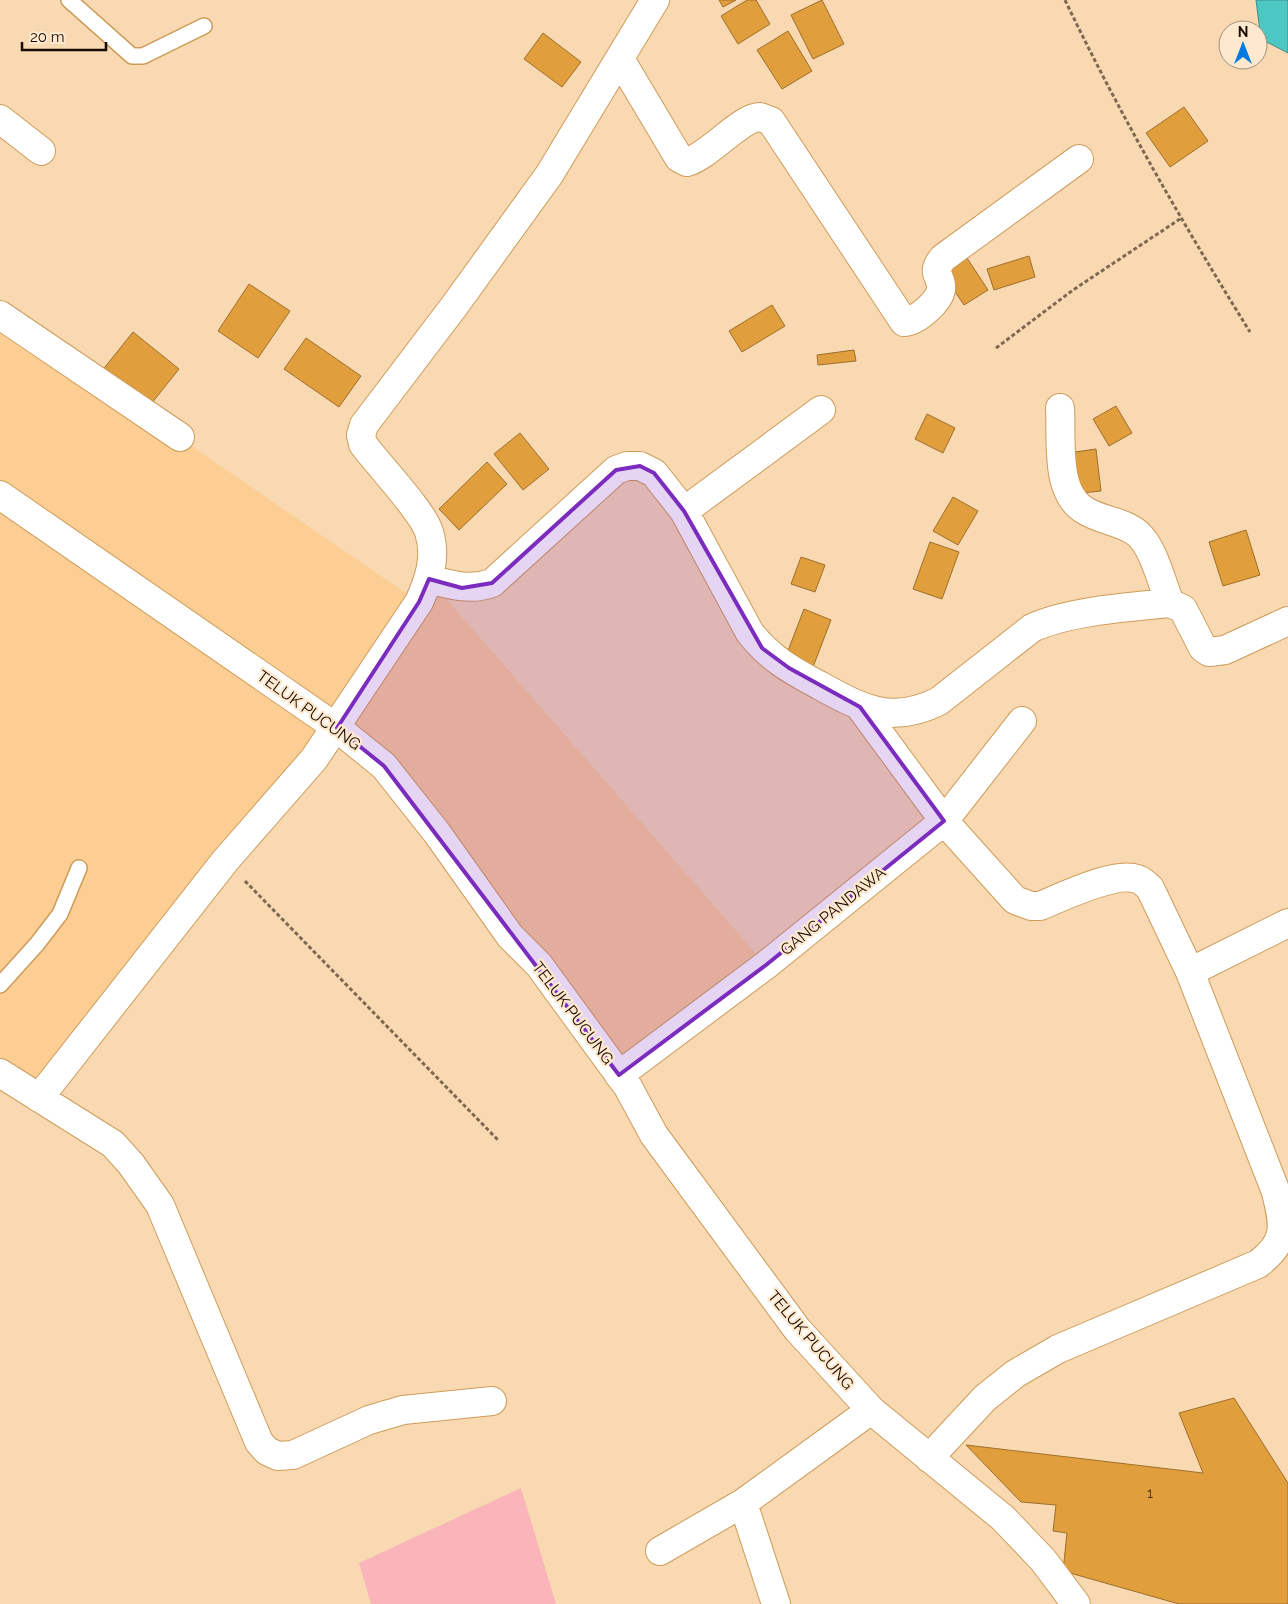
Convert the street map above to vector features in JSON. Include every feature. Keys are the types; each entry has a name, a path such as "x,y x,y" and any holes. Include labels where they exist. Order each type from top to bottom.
{"street":[{"path":"39,1098 225,861 314,759 337,728 419,602 429,579 432,558 429,531 420,516 363,444 361,435 364,425 455,305 549,175 655,0"},
{"path":"620,59 679,158 687,162 697,160 747,121 759,117 771,121 904,322 914,320 939,297 941,288 936,273 937,266 943,258 1079,159"},
{"path":"0,119 40,151"},
{"path":"0,315 180,437"},
{"path":"1060,408 1064,484 1072,498 1085,511 1127,526 1139,535 1148,546 1170,603"},
{"path":"684,512 821,410"},
{"path":"429,579 462,588 480,588 492,583 616,470 627,466 640,466 654,473 684,512 750,633 762,648 781,664 860,707 890,712 926,708 939,701 1032,628 1068,616 1170,603 1183,608 1203,648 1209,652 1225,650 1288,621"},
{"name":"TELUK PUCUNG","path":"0,495 337,728 384,766 437,833 510,936 538,965 619,1075 654,1134 797,1329 871,1410 1003,1518 1043,1560 1076,1604"},
{"path":"860,707 944,821 1015,900 1022,904 1040,906 1113,879 1128,877 1138,879 1150,888 1190,972 1276,1192 1283,1223 1284,1250 1273,1252 1258,1264 1058,1349 1015,1374 986,1398 929,1458"},
{"name":"GANG PANDAWA","path":"619,1075 766,965 944,821 1022,721"},
{"path":"1190,972 1288,924"},
{"path":"0,1073 112,1144 131,1164 160,1205 259,1442 267,1451 278,1456 293,1455 370,1420 403,1410 492,1402"},
{"path":"660,1551 744,1503 871,1410"},
{"path":"744,1503 776,1604"}],"lane":[{"path":"69,0 132,56 143,56 204,26"},
{"path":"0,985 37,944 60,914 79,868"}],"path":[{"path":"1065,0 1093,60 1180,219 1250,332"},
{"path":"996,348 1073,290 1180,219"},
{"path":"225,861 498,1140"}],"highlighted area":[{"path":"640,466 654,473 684,511 762,648 789,668 860,707 944,821 766,965 619,1075 384,766 337,728 419,602 429,579 462,588 492,583 616,470"}],"shaded area":[{"path":"0,315 419,602 429,579 766,965 619,1075 337,728 39,1098 0,1073"},
{"path":"521,1488 556,1604 371,1604 359,1563"}],"water":[{"path":"1256,0 1288,0 1288,53 1268,43 1268,20 1259,20"}],"building":[{"path":"719,0 736,0 723,7"},
{"path":"747,0 756,0 770,24 738,44 721,16"},
{"path":"822,0 844,44 813,59 791,15"},
{"path":"788,31 812,71 782,89 757,50"},
{"path":"543,33 581,62 562,87 524,59"},
{"path":"1184,107 1208,141 1170,167 1146,133"},
{"path":"963,252 988,290 964,305 939,268"},
{"path":"1029,256 1035,277 994,290 987,269"},
{"path":"249,284 290,311 258,358 218,331"},
{"path":"772,305 785,326 742,352 729,331"},
{"path":"133,332 179,369 147,409 101,372"},
{"path":"306,338 361,376 339,407 284,369"},
{"path":"854,350 856,361 818,365 817,355"},
{"path":"1116,406 1132,433 1109,446 1093,419"},
{"path":"927,414 955,428 943,453 915,439"},
{"path":"520,433 549,469 523,490 494,454"},
{"path":"1096,449 1101,491 1072,494 1068,453"},
{"path":"487,462 507,484 459,530 439,509"},
{"path":"953,497 978,511 958,545 933,531"},
{"path":"1246,530 1260,575 1223,586 1209,542"},
{"path":"930,542 959,552 942,599 913,589"},
{"path":"801,557 825,565 815,592 791,584"},
{"path":"804,609 831,620 813,667 786,656"},
{"path":"1234,1398 1288,1483 1288,1604 1179,1604 1063,1571 1067,1533 1053,1531 1056,1505 1021,1502 966,1445 1203,1473 1179,1413"}]}
